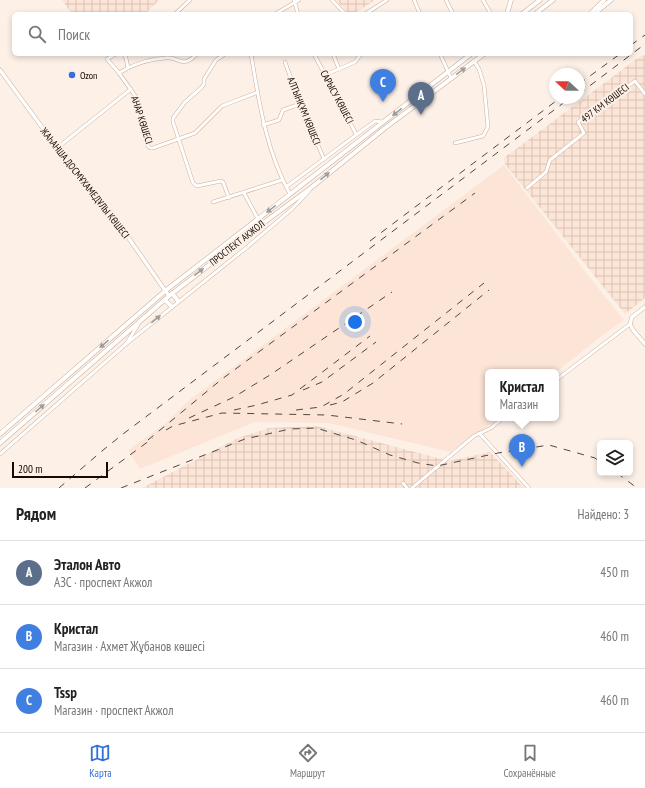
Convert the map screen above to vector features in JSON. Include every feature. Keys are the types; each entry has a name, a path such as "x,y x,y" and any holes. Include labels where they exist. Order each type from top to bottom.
{"main road":[{"path":"507,12 511,0"},
{"path":"525,12 540,0"},
{"path":"538,12 553,0"},
{"path":"592,12 604,0"},
{"path":"596,12 611,0"},
{"path":"543,12 546,6"},
{"name":"ПРОСПЕКТ АКЖОЛ","path":"0,434 165,291 469,56"},
{"name":"ПРОСПЕКТ АКЖОЛ","path":"0,443 169,296 312,187 385,128 481,56"},
{"path":"169,296 178,301"},
{"path":"169,296 172,307"},
{"path":"19,418 23,423"}],"street":[{"path":"177,12 190,0"},
{"path":"278,12 294,1 299,0"},
{"path":"332,0 343,12"},
{"path":"368,12 387,0"},
{"path":"414,0 419,12"},
{"path":"446,0 451,12"},
{"path":"483,0 490,12"},
{"path":"294,1 297,12"},
{"name":"АНАР КӨШЕСІ","path":"112,56 107,59 136,97 148,146 153,148 178,140"},
{"path":"125,56 128,68"},
{"path":"119,73 138,63 165,58 185,62 189,61 195,56"},
{"path":"222,56 216,60 204,79 204,84 201,88 185,102 173,118 178,140 193,183 197,186 221,181 223,182 229,198"},
{"path":"251,56 263,125 282,180 290,194"},
{"name":"САРЫСУ КӨШЕСІ","path":"315,56 356,134 374,121 383,123"},
{"path":"334,56 339,69"},
{"path":"325,75 355,62 360,56"},
{"path":"441,56 451,78"},
{"path":"455,143 483,136 488,127 484,85 474,61"},
{"name":"АЛТЫНҚҰМ КӨШЕСІ","path":"285,62 300,104 324,159"},
{"name":"ЖАҺАНША ДОСМҰХАМЕДҰЛЫ КӨШЕСІ","path":"0,70 57,148 122,230 169,296"},
{"name":"497 КМ КӨШЕСІ","path":"527,188 546,172 550,160 584,133 578,122 635,81 645,94"},
{"path":"57,148 131,89"},
{"path":"178,140 199,130 218,109 226,104 258,92"},
{"path":"263,125 279,120 283,110 300,104"},
{"path":"286,187 356,134"},
{"path":"213,202 282,180"},
{"path":"0,454 126,344 246,248 303,198 312,187"},
{"path":"244,192 258,219"},
{"path":"559,378 630,324 632,317 645,307"},
{"path":"126,344 140,320"},
{"path":"630,324 645,344"},
{"path":"412,488 474,436 491,428 499,421"},
{"path":"479,433 530,488"},
{"path":"403,483 407,488"}],"shaded area":[{"path":"62,0 159,0 147,12 71,12"},
{"path":"336,0 375,0 357,12 347,12"},
{"path":"645,55 645,298 625,314 505,164 504,158 576,104 585,104 585,97 639,57"},
{"path":"504,165 624,320 559,370 485,369 485,421 495,421 450,452 329,423 255,422 140,469 128,450 165,424 188,401"},
{"path":"317,426 449,461 490,452 524,488 142,488 238,438 269,428"}],"railway":[{"path":"633,44 645,35"},
{"path":"633,53 645,44"},
{"path":"585,80 617,56"},
{"path":"585,89 629,56"},
{"path":"370,241 552,104"},
{"path":"59,488 123,434 562,104"},
{"path":"148,440 222,379 475,193"},
{"path":"296,410 321,407 344,394 484,283"},
{"path":"330,405 342,402 373,383 489,290"},
{"path":"189,418 234,397 270,375 392,292"},
{"path":"234,410 292,395 370,336"},
{"path":"303,390 322,382 376,342"},
{"path":"166,430 173,426 222,413 327,415 402,424"},
{"path":"121,488 245,439 290,429 316,428 356,440 390,455 418,463 437,466 498,453 549,445 597,460"},
{"path":"85,488 153,438"},
{"path":"621,476 637,488"}],"place":[{"name":"Ozon","path":"72,75"},
{"name":"Tssp","path":"383,102"},
{"name":"Эталон Авто","path":"421,115"},
{"name":"Кристал","path":"522,467"}]}
